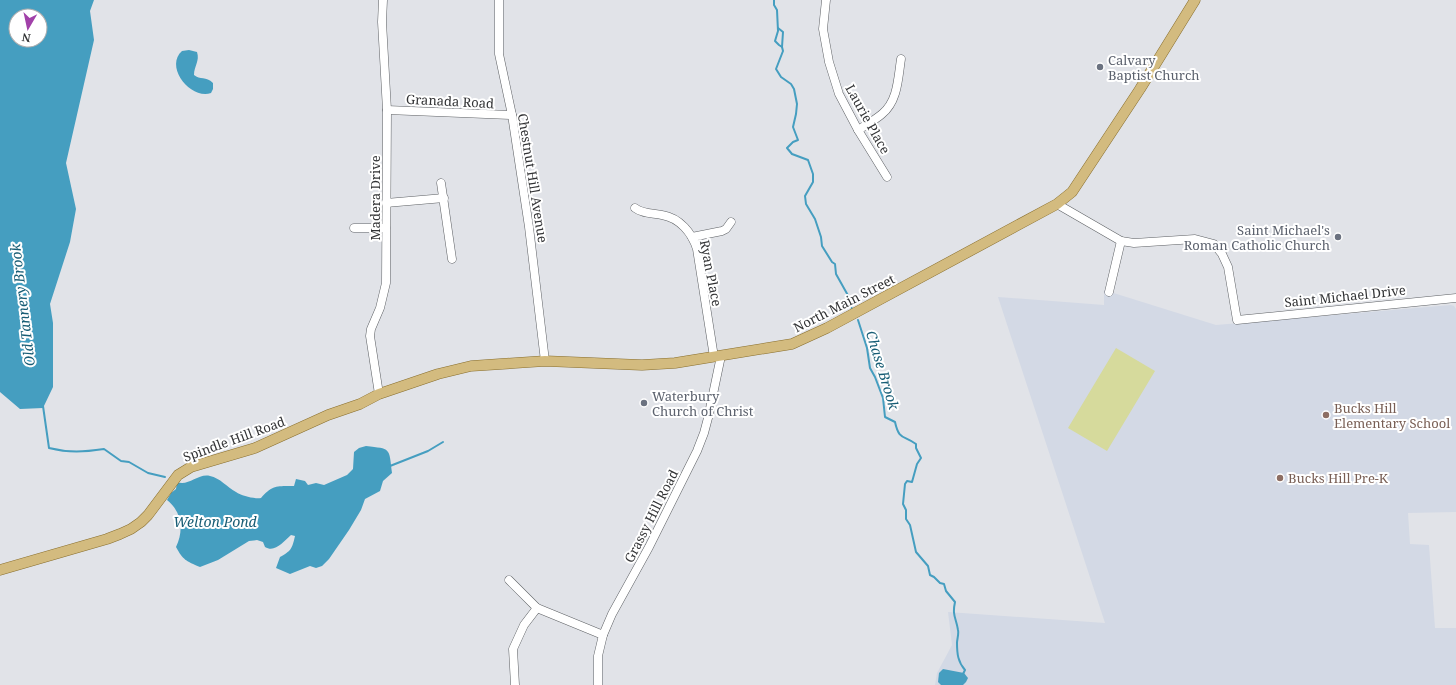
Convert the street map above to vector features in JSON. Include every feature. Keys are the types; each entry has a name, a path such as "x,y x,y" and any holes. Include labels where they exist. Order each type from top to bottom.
{"main road":[{"name":"North Main Street","path":"360,404 379,394 438,374 471,366 544,361 642,365 675,363 792,344 827,328 1057,204 1072,192 1140,89 1195,0"},
{"name":"Spindle Hill Road","path":"0,570 120,534 141,522 148,515 178,474 184,470 200,463 255,448 328,415 360,404"}],"street":[{"name":"Madera Drive","path":"379,394 370,336 371,329 380,308 386,283 387,110 382,22 383,0"},
{"name":"Chestnut Hill Avenue","path":"499,0 499,54 512,116 529,227 544,361"},
{"name":"Laurie Place","path":"826,0 823,30 829,62 839,94 858,130 888,177"},
{"path":"858,130 883,114 892,103 896,91 900,59"},
{"name":"Granada Road","path":"387,110 512,116"},
{"path":"442,183 452,259"},
{"path":"386,203 444,198"},
{"path":"1057,204 1120,241 1109,292"},
{"name":"Ryan Place","path":"635,208 644,213 662,215 671,218 685,227 692,237 697,249 718,356"},
{"path":"692,237 722,231 726,229 731,222"},
{"path":"354,228 386,228"},
{"name":"Saint Michael Drive","path":"1120,241 1134,243 1195,239 1214,244 1222,254 1228,267 1237,320 1456,298"},
{"name":"Grassy Hill Road","path":"598,685 598,656 603,635 612,614 650,547 698,451 708,418 718,356"},
{"path":"510,580 537,608 603,635"},
{"path":"514,685 513,648 524,625 537,608"}],"shaded area":[{"path":"1104,290 1216,325 1451,305 1454,306 1456,309 1456,512 1408,513 1410,544 1429,545 1435,628 1456,628 1456,685 935,685 937,673 952,645 948,612 1105,623 998,297 1104,305"}],"green space":[{"path":"1116,348 1155,371 1107,451 1068,428"}],"water":[{"path":"0,0 94,0 90,11 94,40 66,163 76,209 70,242 50,304 53,323 53,387 43,408 20,409 0,392"},
{"path":"189,50 197,52 198,55 194,75 213,83 211,93 203,94 196,92 182,81 176,65 177,58 182,51"},
{"name":"Welton Pond","path":"366,446 380,448 387,451 390,458 392,473 383,481 380,491 365,499 361,510 349,530 329,559 322,566 316,568 310,566 290,574 276,568 280,557 287,553 292,547 295,536 291,535 279,546 272,549 265,547 263,542 257,540 249,541 218,560 200,567 185,560 176,547 179,541 181,528 179,516 167,500 171,493 176,489 177,482 185,483 201,476 210,476 241,495 252,498 261,498 272,488 294,486 296,479 305,481 308,485 316,483 324,485 347,475 353,469 354,452 359,448"},
{"path":"943,669 964,673 968,678 963,685 941,685 938,682 939,673"}],"waterway":[{"name":"Chase Brook","path":"774,0 774,5 777,10 778,31 775,41 782,47 783,51 776,69 781,77 791,84 794,89 797,104 793,127 798,140 793,142 787,148 792,154 808,160 813,174 813,182 805,196 806,204 815,219 821,237 822,246 832,262 835,264 836,274 850,299 849,301 852,309"},
{"path":"778,28 783,32 782,47"},
{"name":"Chase Brook","path":"858,320 867,348 870,368 883,398 885,417 895,422 898,432 902,436 916,444 916,448 921,458 917,464 912,482 907,481 905,484 903,504 906,510 906,519 910,525 916,552 928,566 930,575 940,583 944,584 946,591 955,602 954,614 958,632 957,651 959,661 965,670 963,674"},
{"name":"Old Tannery Brook","path":"43,406 49,448 76,452 104,449 121,461 129,462 148,473 165,477"},
{"name":"Old Tannery Brook","path":"390,466 428,451 443,442"}],"place":[{"name":"Calvary Baptist Church","path":"1100,67"},
{"name":"Saint Michael's Roman Catholic Church","path":"1338,237"},
{"name":"Waterbury Church of Christ","path":"644,403"},
{"name":"Bucks Hill Elementary School","path":"1326,415"},
{"name":"Bucks Hill Pre-K","path":"1280,478"}]}
